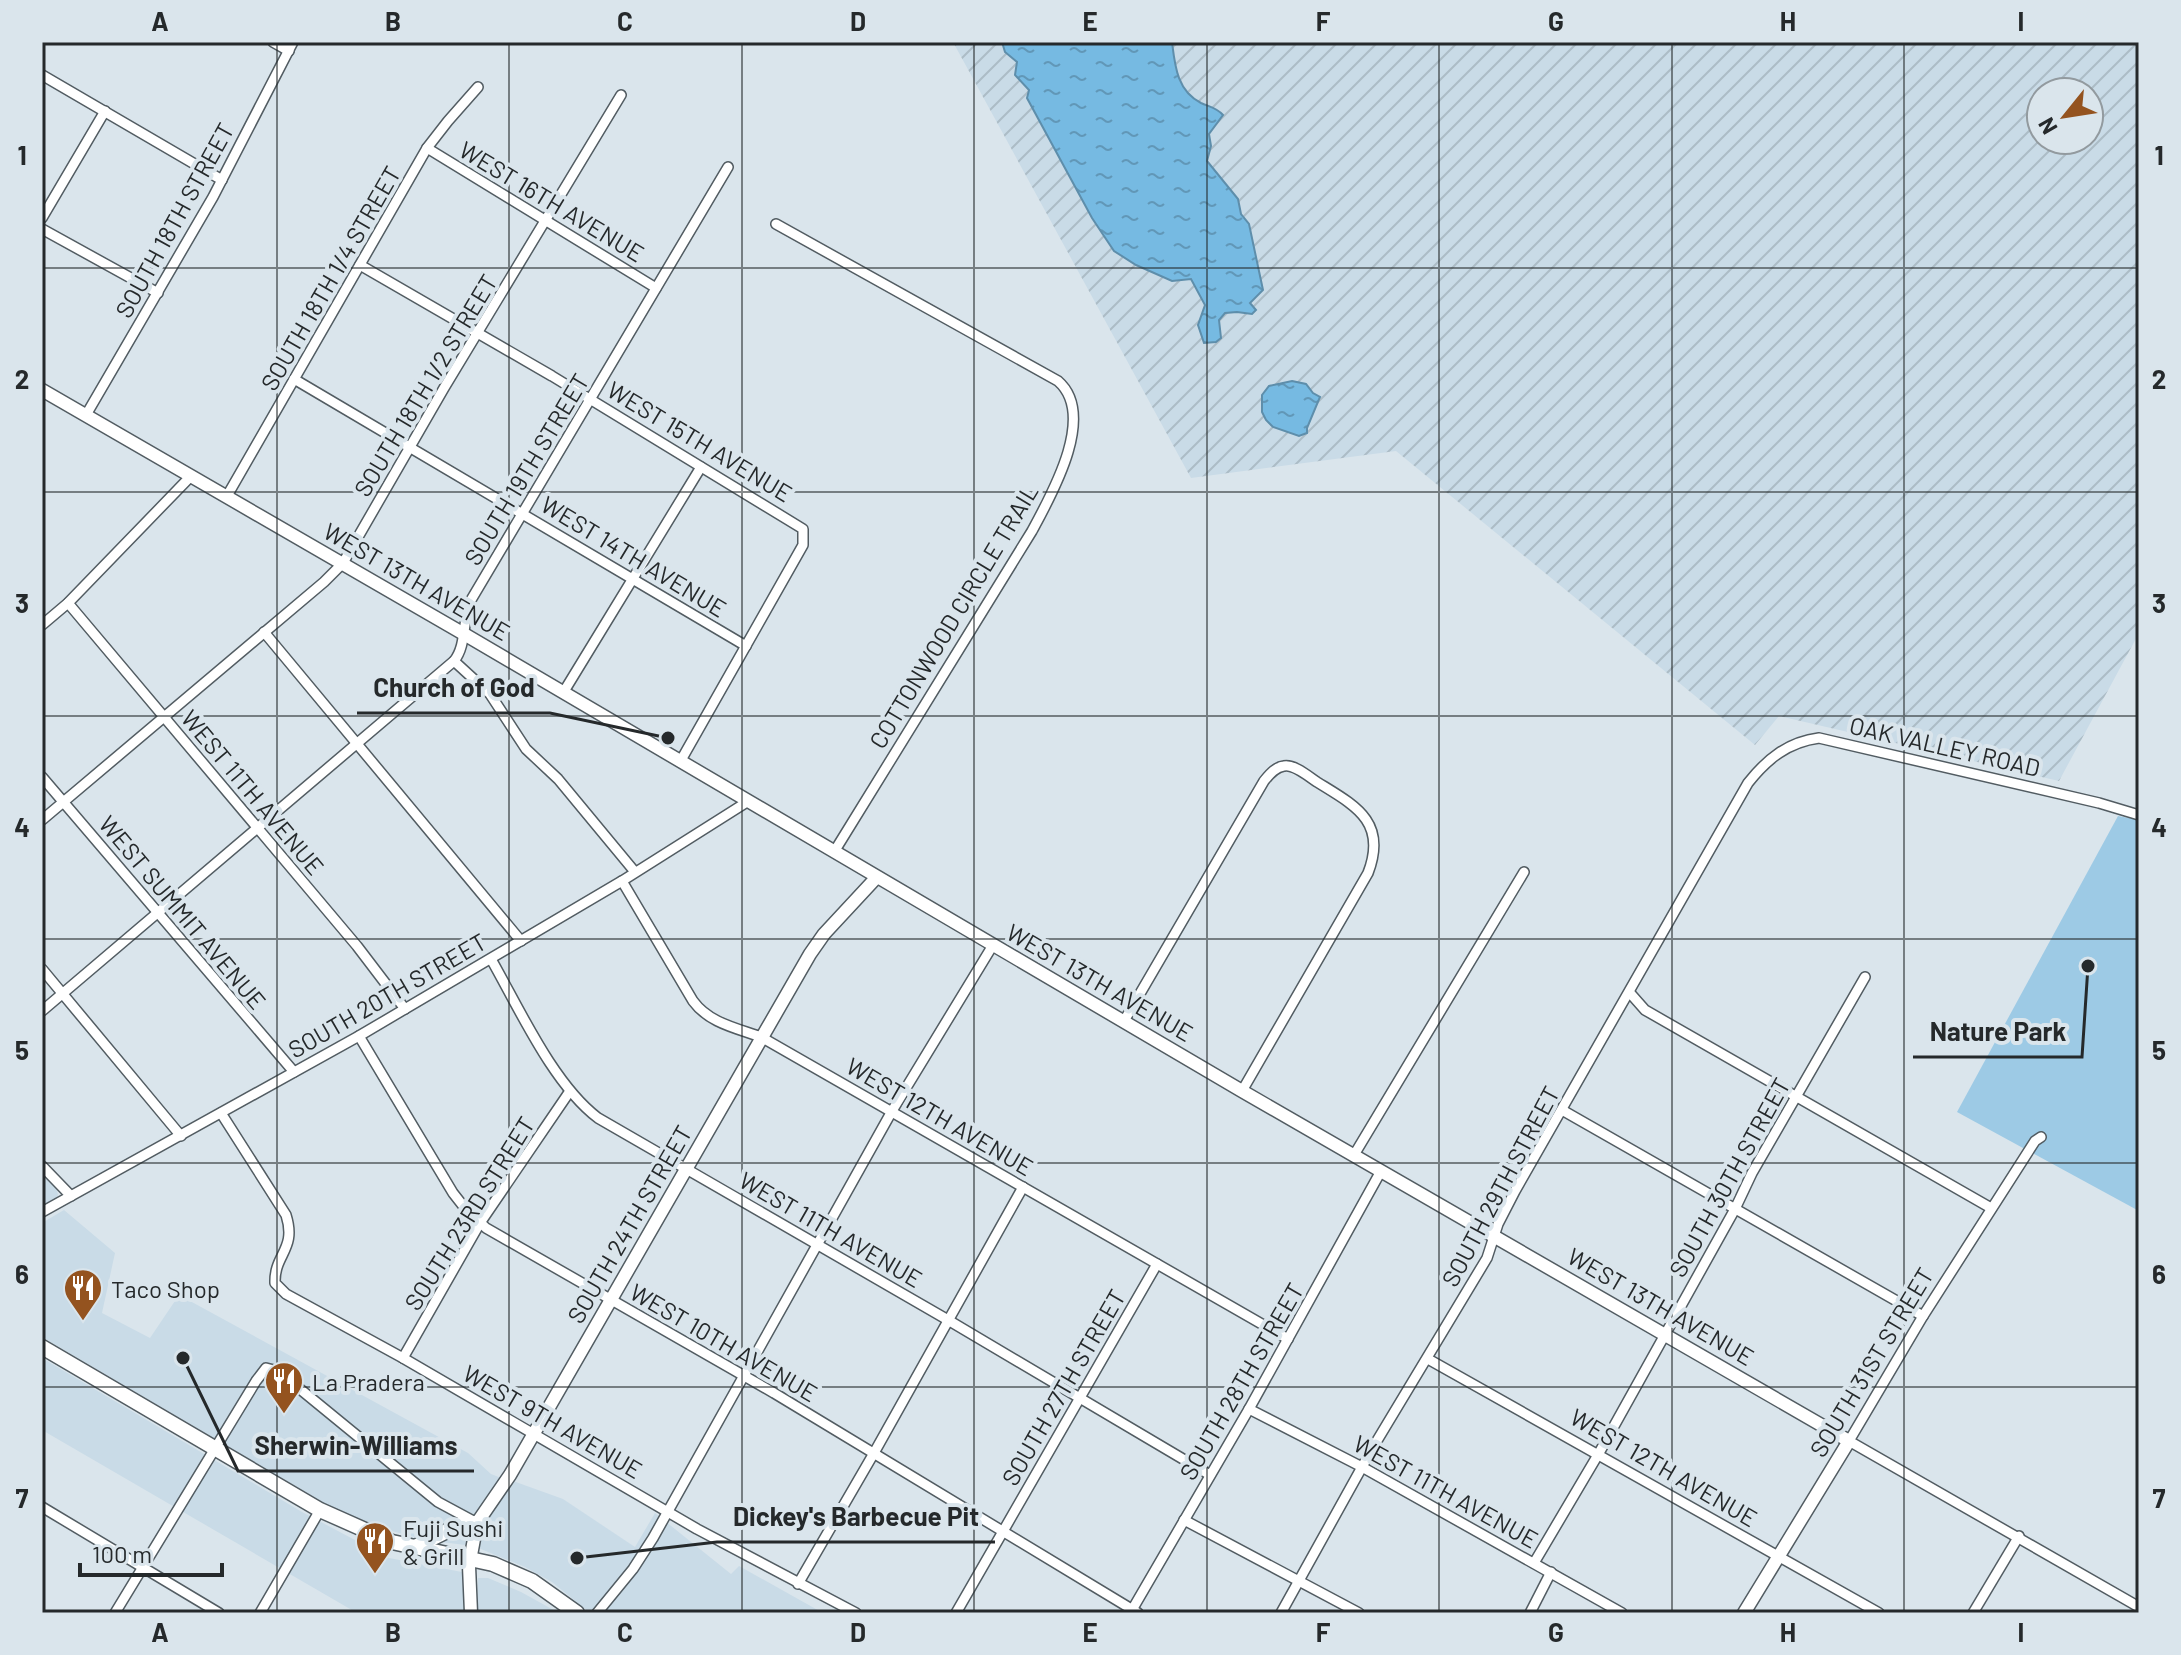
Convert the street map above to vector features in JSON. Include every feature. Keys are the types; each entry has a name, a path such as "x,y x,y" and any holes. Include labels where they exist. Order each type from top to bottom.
{"main road":[{"path":"42,1347 320,1510 373,1536 493,1564 532,1581 577,1613"},
{"path":"415,1547 459,1525 477,1523"}],"street":[{"path":"273,42 291,46"},
{"name":"SOUTH 18TH STREET","path":"86,415 222,180 291,46"},
{"path":"42,75 222,180"},
{"name":"SOUTH 18TH 1/4 STREET","path":"227,496 427,148 478,87"},
{"name":"SOUTH 18TH 1/2 STREET","path":"42,820 343,563 621,95"},
{"path":"42,218 105,111"},
{"name":"WEST 16TH AVENUE","path":"427,148 656,288"},
{"name":"SOUTH 19TH STREET","path":"42,1011 459,655 465,614 471,600 728,167"},
{"name":"COTTONWOOD CIRCLE TRAIL","path":"776,224 1058,381 1071,396 1074,410 1074,428 1067,451 1046,505 1032,531 834,852"},
{"path":"42,229 158,293"},
{"name":"WEST 15TH AVENUE","path":"360,265 800,525 803,545 746,646"},
{"name":"WEST 14TH AVENUE","path":"294,379 746,646"},
{"name":"WEST 13TH AVENUE","path":"42,390 343,563 1242,1091 2139,1607"},
{"path":"563,693 701,467"},
{"path":"43,623 68,603 191,476"},
{"name":"WEST 11TH AVENUE","path":"68,603 357,946 405,1009"},
{"path":"264,632 521,941"},
{"path":"680,762 746,646"},
{"path":"454,661 490,694 520,742 558,779 635,872"},
{"name":"OAK VALLEY ROAD","path":"1752,778 1773,756 1796,742 1819,738 2084,799 2139,815"},
{"path":"1124,1021 1264,781 1278,768 1285,765 1292,767 1358,807 1372,829 1375,844 1373,860 1242,1091"},
{"name":"WEST SUMMIT AVENUE","path":"42,777 294,1072"},
{"name":"SOUTH 29TH STREET","path":"1281,1613 1362,1467 1487,1258 1498,1224 1515,1191 1752,778"},
{"name":"SOUTH 20TH STREET","path":"42,1212 359,1036 622,881 747,802"},
{"path":"1354,1155 1524,872"},
{"name":"SOUTH 24TH STREET","path":"471,1613 470,1558 477,1523 510,1475 761,1037 824,934 876,878"},
{"name":"WEST 12TH AVENUE","path":"622,881 700,1011 712,1019 761,1037 1288,1339"},
{"path":"597,1613 633,1569 668,1511 892,1111 993,945"},
{"name":"WEST 11TH AVENUE","path":"491,959 570,1091 583,1107 598,1118 1210,1475"},
{"path":"42,969 181,1136"},
{"name":"SOUTH 30TH STREET","path":"1534,1563 1599,1453 1752,1173 1865,977"},
{"path":"1630,993 1645,1010 1991,1208"},
{"name":"WEST 10TH AVENUE","path":"359,1036 453,1193 480,1223 745,1376 1135,1611"},
{"name":"SOUTH 23RD STREET","path":"403,1358 480,1223 570,1091"},
{"path":"1562,1110 1923,1316"},
{"name":"WEST 9TH AVENUE","path":"221,1113 286,1215 290,1236 275,1275 279,1288 668,1511 856,1613"},
{"name":"SOUTH 31ST STREET","path":"1744,1613 1923,1316 2035,1141 2041,1137"},
{"path":"42,1166 71,1196"},
{"name":"SOUTH 28TH STREET","path":"1135,1611 1381,1171"},
{"path":"798,1584 1023,1187"},
{"name":"SOUTH 27TH STREET","path":"956,1613 1157,1264"},
{"name":"WEST 12TH AVENUE","path":"1428,1359 1879,1613"},
{"path":"115,1613 266,1368 278,1371 438,1502 477,1523"},
{"name":"WEST 11TH AVENUE","path":"1249,1409 1362,1467 1622,1613"},
{"path":"42,1507 219,1613"},
{"path":"260,1613 320,1510"},
{"path":"1184,1520 1359,1613"},
{"path":"1973,1613 2019,1536"},
{"path":"1530,1613 1551,1572"}],"shaded area":[{"path":"953,42 2139,42 2139,633 2059,781 1779,716 1755,745 1396,451 1191,478"},
{"path":"2118,816 2139,820 2139,1211 1957,1112"},
{"path":"42,1174 58,1195 55,1201 42,1208"},
{"path":"64,1210 115,1253 102,1313 150,1338 179,1295 468,1453 491,1474 504,1479 473,1518 465,1545 426,1540 384,1529 331,1507 42,1337 42,1223"},
{"path":"42,1358 302,1512 389,1558 462,1572 467,1613 357,1613 42,1430"},
{"path":"513,1481 563,1499 635,1547 655,1513 731,1574 739,1566 823,1613 590,1613 552,1582 476,1547 482,1523"},
{"path":"478,1578 488,1578 521,1592 559,1613 477,1613"}],"water":[{"path":"1002,42 1172,42 1182,85 1193,98 1223,115 1209,134 1211,146 1207,161 1238,199 1241,214 1249,224 1263,290 1250,303 1256,310 1252,314 1225,313 1219,320 1221,338 1216,342 1204,343 1198,325 1205,305 1191,279 1172,281 1114,251 1092,218 1027,98 1029,90 1015,75 1017,62 1005,52"},
{"path":"1292,381 1306,384 1320,397 1307,433 1299,436 1273,427 1262,412 1262,395 1269,386"}],"place":[{"name":"Church of God","path":"668,738"},
{"name":"Nature Park","path":"2088,966"},
{"name":"Taco Shop","path":"83,1322"},
{"name":"Sherwin-Williams","path":"183,1358"},
{"name":"La Pradera","path":"284,1415"},
{"name":"Dickey's Barbecue Pit","path":"577,1558"},
{"name":"Fuji Sushi & Grill","path":"375,1575"}]}
